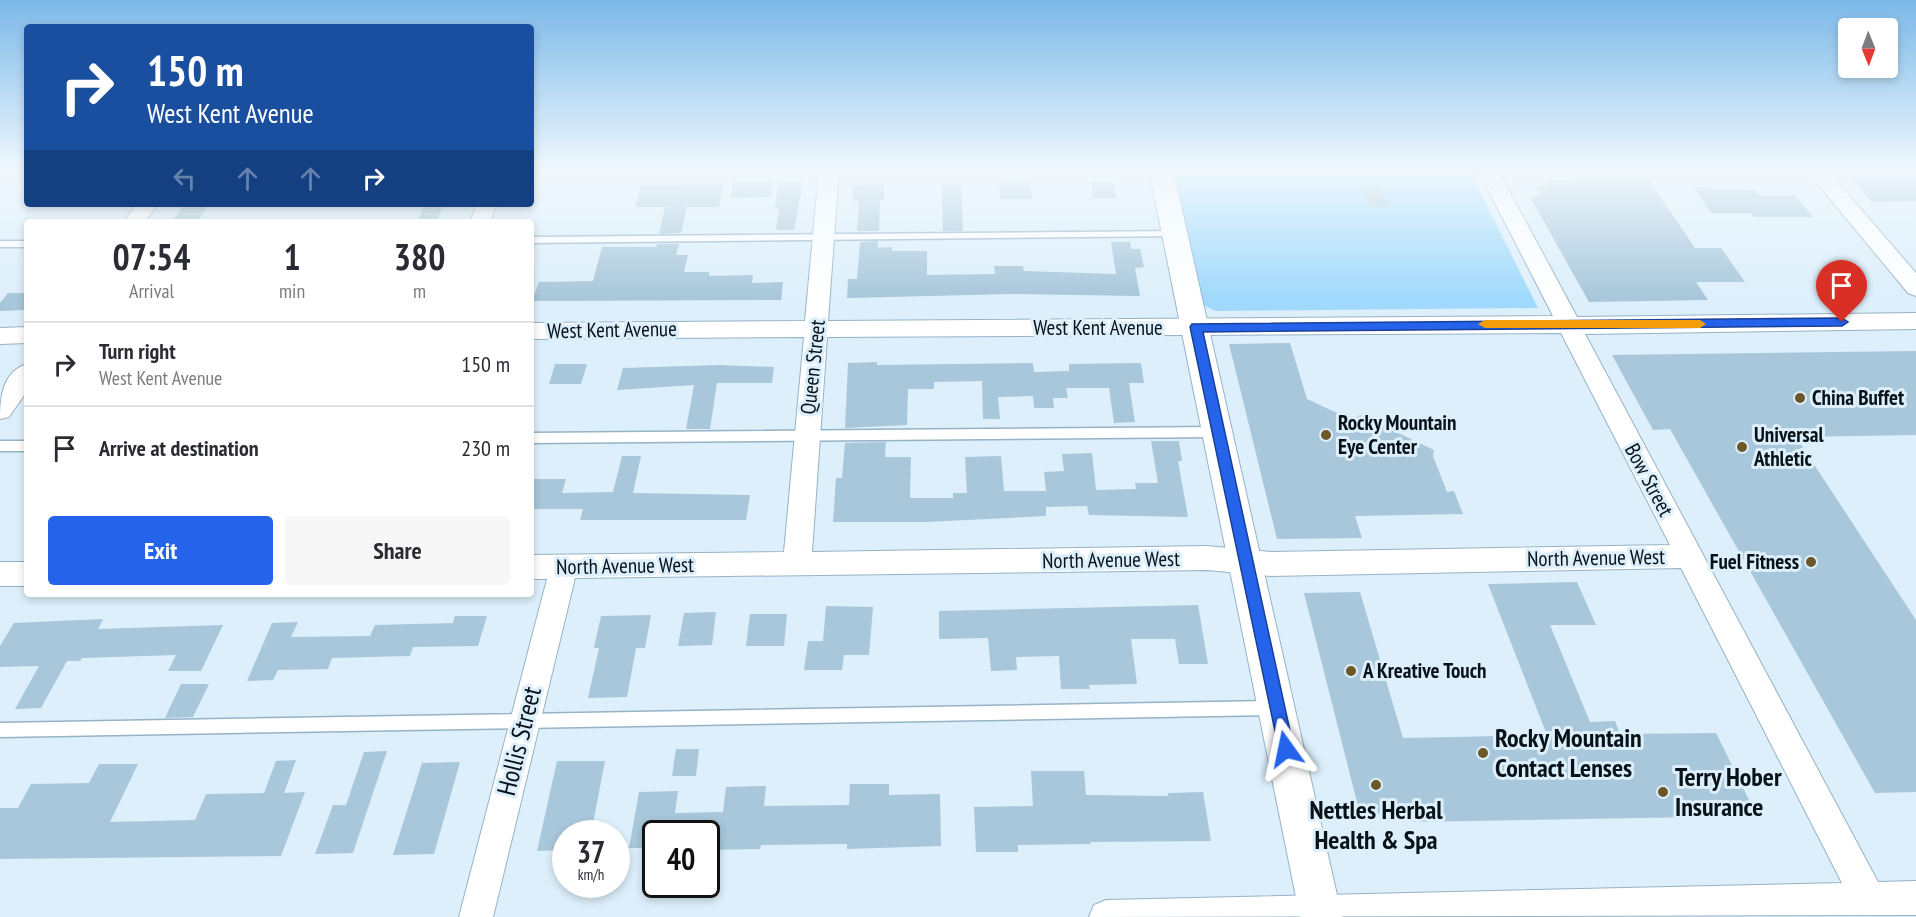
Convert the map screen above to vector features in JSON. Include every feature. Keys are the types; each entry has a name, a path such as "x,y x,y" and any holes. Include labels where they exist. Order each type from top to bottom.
{"street":[{"name":"Queen Street","path":"797,564 826,213"},
{"path":"1169,213 1189,309 1196,327 1219,432 1321,916"},
{"name":"Bow Street","path":"1510,213 1874,908"},
{"path":"1852,213 1916,288"},
{"name":"West Kent Avenue","path":"534,331 1916,321"},
{"path":"0,336 24,335"},
{"path":"0,410 24,377"},
{"name":"North Avenue West","path":"534,567 1207,558 1247,562 1690,556"},
{"name":"Hollis Street","path":"476,917 523,722 564,567"},
{"path":"0,574 24,574"},
{"path":"1106,917 1874,908 1916,898"}],"lane":[{"path":"534,240 1173,234"},
{"path":"0,244 24,244"},
{"path":"534,438 1219,432"},
{"path":"0,446 24,446"},
{"path":"0,730 1277,708"}],"shaded area":[{"path":"1183,213 1490,213 1538,308 1216,311 1203,305"}],"building":[{"path":"178,213 203,213 199,219 174,219"},
{"path":"421,213 440,213 437,219 418,219"},
{"path":"664,213 686,213 681,233 659,234"},
{"path":"778,213 797,213 794,230 776,230"},
{"path":"858,213 880,213 879,231 857,231"},
{"path":"943,213 962,213 963,231 943,231"},
{"path":"1539,213 1671,213 1695,248 1721,248 1745,282 1696,282 1708,300 1589,302"},
{"path":"1711,213 1810,213 1813,217 1754,217 1751,213"},
{"path":"878,241 878,248 892,247 892,251 927,251 927,275 995,274 994,266 1023,266 1024,271 1116,274 1111,242 1130,242 1131,249 1140,249 1144,267 1135,268 1140,296 1011,294 847,298 848,279 857,279 860,242"},
{"path":"657,244 679,244 676,255 688,255 684,272 709,272 709,276 753,275 752,283 783,282 781,300 534,301 539,282 593,281 602,247 656,247"},
{"path":"8,293 24,293 24,310 0,311 0,303"},
{"name":"Rocky Mountain Eye Center","path":"1290,343 1307,399 1352,420 1360,415 1434,450 1433,456 1447,492 1454,491 1463,514 1355,516 1362,538 1277,539 1229,344"},
{"path":"1916,351 1916,435 1796,437 1916,620 1916,792 1875,793 1670,429 1653,430 1612,355"},
{"path":"877,362 877,365 1033,363 1034,372 1069,371 1069,364 1141,363 1144,383 1129,383 1135,422 1114,423 1109,388 1066,388 1068,398 1053,398 1054,408 1034,408 1033,396 998,397 1000,419 983,419 982,381 934,382 934,389 908,389 907,425 845,428 848,363"},
{"path":"555,364 587,364 581,384 549,384"},
{"path":"719,365 774,367 772,383 717,383 710,429 686,429 694,385 617,390 623,368"},
{"path":"1151,441 1179,441 1182,461 1178,461 1188,517 1089,515 1087,506 1046,507 1046,516 926,522 833,522 836,478 842,478 845,443 886,442 885,457 911,457 910,498 953,498 953,493 967,493 965,457 1001,456 1004,491 1046,491 1044,472 1064,471 1062,454 1092,453 1096,490 1136,489 1135,483 1158,483"},
{"path":"622,456 641,456 633,493 750,495 746,520 580,520 583,509 534,509 534,479 566,479 562,493 613,492"},
{"path":"1577,582 1596,625 1550,625 1590,722 1615,721 1620,734 1716,733 1757,816 1414,822 1412,813 1360,814 1304,593 1360,592 1403,738 1547,735 1488,584"},
{"path":"1198,605 1208,664 1179,664 1175,639 1131,639 1137,684 1089,685 1090,689 1061,689 1059,656 1016,657 1017,670 991,671 988,638 939,639 939,611"},
{"path":"826,606 873,607 869,655 844,655 842,670 804,670 808,641 823,641"},
{"path":"716,612 712,645 678,646 684,613"},
{"path":"750,614 787,614 784,646 746,646"},
{"path":"651,615 645,648 636,648 627,697 588,698 599,648 594,648 601,616"},
{"path":"455,616 487,616 478,646 413,647 410,656 332,658 328,669 278,670 273,680 247,681 272,623 298,622 291,637 370,636 375,625 453,623"},
{"path":"103,619 98,629 223,625 201,671 168,671 176,655 82,658 80,661 67,661 41,708 15,709 39,666 0,667 0,646 14,623"},
{"path":"181,684 209,684 193,717 165,718"},
{"path":"676,749 699,749 696,776 672,776"},
{"path":"387,751 353,853 315,854 333,805 346,805 364,752"},
{"path":"296,760 284,793 305,792 281,856 0,859 0,808 18,808 31,784 89,783 99,764 138,764 110,822 195,820 206,794 264,793 276,761"},
{"path":"557,761 605,761 594,820 552,820 552,850 537,851"},
{"path":"460,762 434,854 393,855 422,763"},
{"path":"1031,771 1084,771 1086,795 1168,796 1168,793 1203,792 1211,841 1018,845 1018,852 976,852 974,807 1033,806"},
{"path":"850,784 889,784 889,795 940,794 941,846 847,849 847,844 761,845 760,849 720,850 720,820 642,820 642,848 630,848 639,792 678,791 675,813 723,812 726,787 766,786 764,806 849,805"}],"slow traffic":[{"path":"1485,324 1598,326 1700,324"}],"place":[{"name":"China Buffet","path":"1800,398"},
{"name":"Rocky Mountain Eye Center","path":"1326,435"},
{"name":"Universal Athletic","path":"1742,447"},
{"name":"Fuel Fitness","path":"1811,562"},
{"name":"A Kreative Touch","path":"1351,671"},
{"name":"Rocky Mountain Contact Lenses","path":"1483,753"},
{"name":"Nettles Herbal Health & Spa","path":"1376,785"},
{"name":"Terry Hober Insurance","path":"1663,792"}],"route":[{"path":"1286,749 1196,327 1536,324 1598,326 1842,322"}]}
